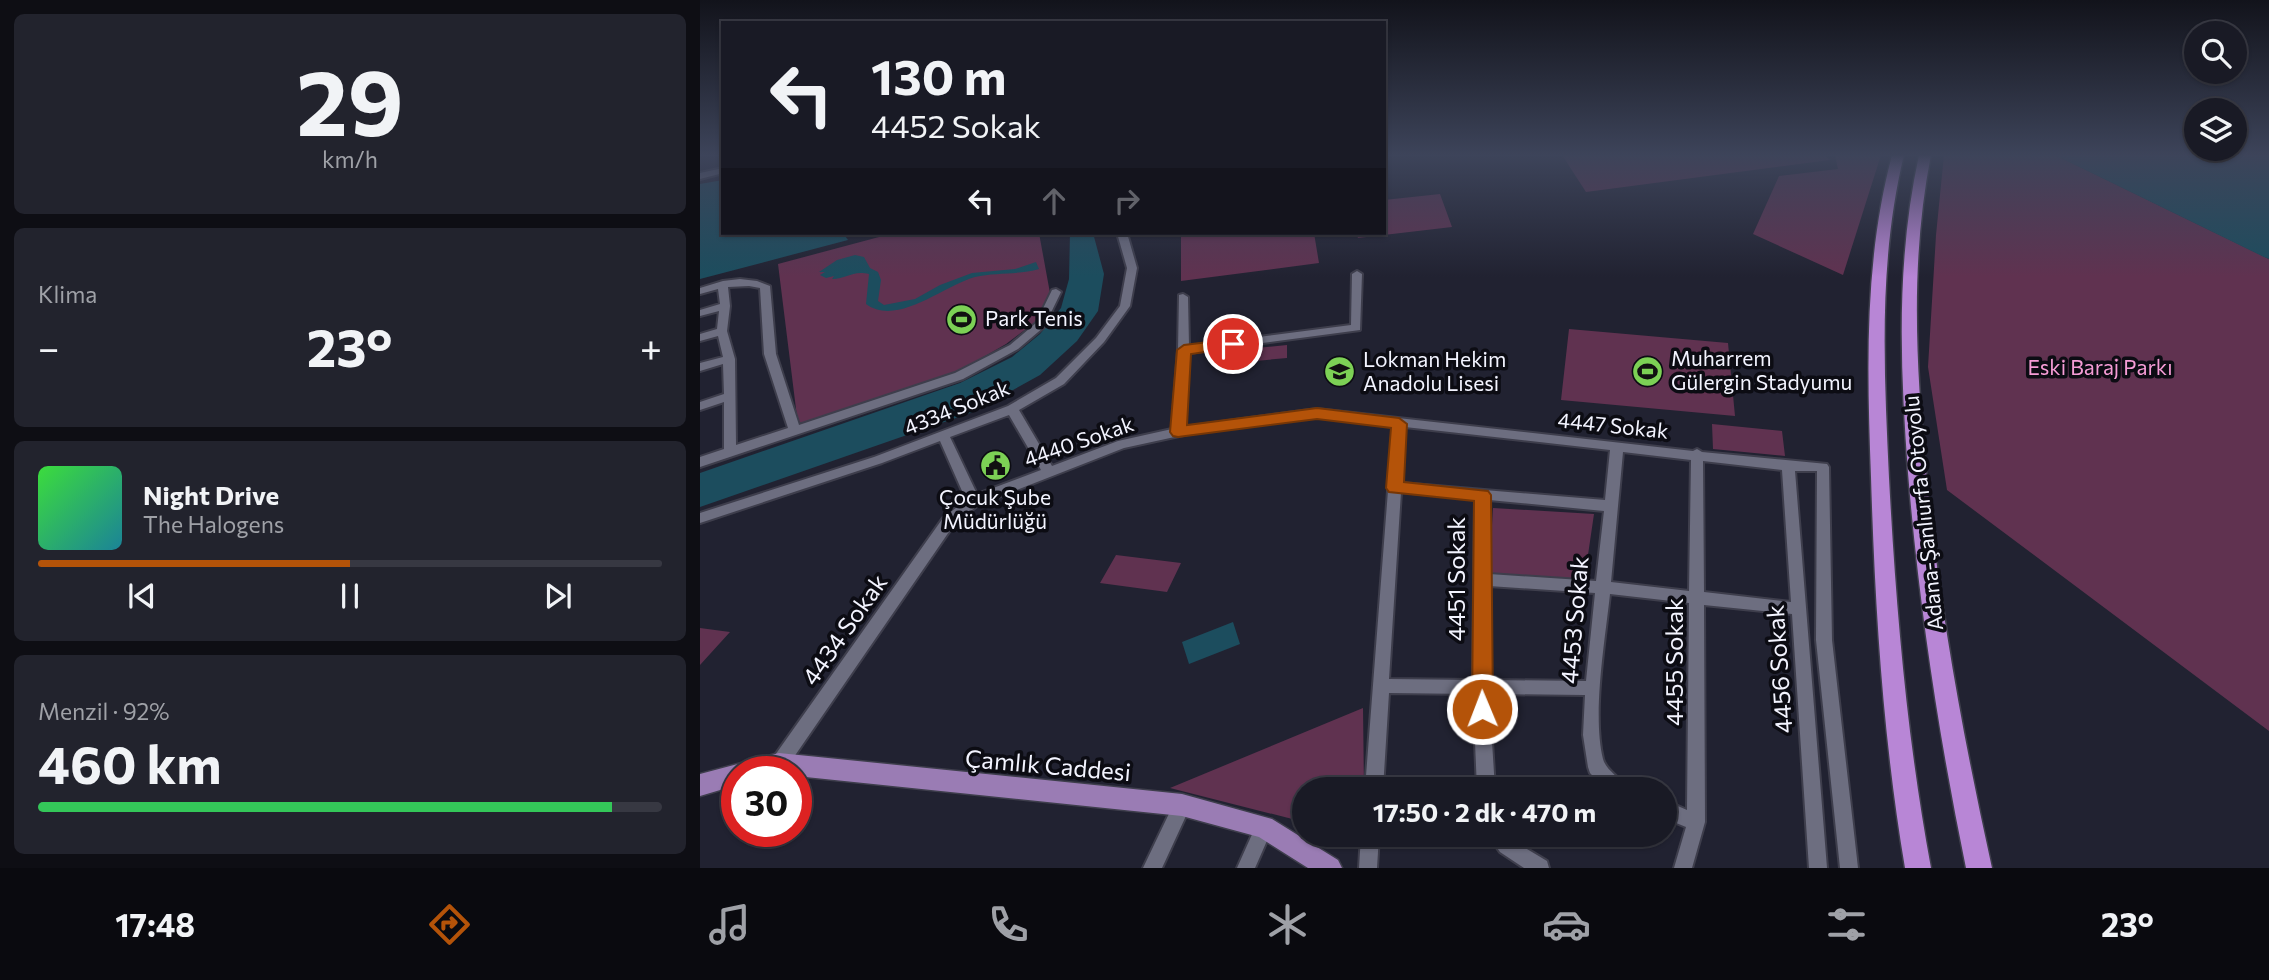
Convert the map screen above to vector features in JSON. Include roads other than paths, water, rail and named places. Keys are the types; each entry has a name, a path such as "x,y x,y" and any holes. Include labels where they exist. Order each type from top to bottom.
{"highway":[{"name":"Adana-Şanlıurfa Otoyolu","path":"1890,196 1880,246 1875,341 1882,547 1895,704 1918,868"},
{"name":"Adana-Şanlıurfa Otoyolu","path":"1917,196 1911,254 1908,344 1923,549 1948,708 1979,868"}],"main road":[{"name":"Çamlık Caddesi","path":"812,767 1182,805 1265,827 1330,868"}],"street":[{"name":"4334 Sokak","path":"700,518 878,460 1012,409 1060,381 1100,340 1125,306 1132,268 1123,235"},
{"path":"1184,350 1356,328 1357,274"},
{"path":"700,291 723,284 752,281 765,286 770,354 795,431"},
{"path":"723,284 725,306 722,331 729,359 730,452"},
{"path":"700,462 959,376 1014,347 1040,325 1056,292"},
{"path":"1178,432 1184,350 1183,297"},
{"path":"700,313 725,306"},
{"path":"700,338 722,331"},
{"path":"700,367 729,359"},
{"path":"700,406 730,396"},
{"path":"1012,409 1048,472"},
{"name":"4440 Sokak","path":"948,522 973,501 1122,443 1178,432 1317,414 1399,424"},
{"path":"1375,777 1399,424"},
{"name":"4447 Sokak","path":"1399,424 1697,454 1788,466 1823,467 1824,640 1849,868"},
{"path":"943,435 973,501"},
{"name":"4453 Sokak","path":"1606,777 1596,767 1591,736 1602,587 1617,446"},
{"name":"4455 Sokak","path":"1683,868 1696,822 1697,454"},
{"name":"4456 Sokak","path":"1788,466 1818,868"},
{"path":"1395,488 1610,506"},
{"name":"4451 Sokak","path":"1482,495 1481,685 1485,777"},
{"name":"4434 Sokak","path":"785,756 948,522"},
{"path":"1482,580 1602,587 1800,609"},
{"path":"1380,686 1593,688"},
{"path":"1152,868 1182,805"},
{"path":"1677,814 1696,822"},
{"path":"1246,868 1265,827"},
{"path":"1368,868 1369,847"},
{"path":"1508,847 1540,868"}],"water":[{"path":"700,196 721,196 721,235 844,235 848,240 700,279"},
{"path":"2138,196 2269,196 2269,259 2264,257"},
{"path":"1070,235 1094,235 1104,274 1098,311 1077,341 1040,375 973,412 700,507 700,473 960,383 1012,357 1040,334 1061,308 1069,279"},
{"path":"855,255 864,257 870,268 878,272 881,280 878,301 884,305 915,299 940,285 972,273 1015,269 1036,262 1039,269 975,277 906,308 878,310 866,304 869,274 858,273 832,279 834,276 826,278 820,275 825,272 819,272 837,260"},
{"path":"1233,622 1240,644 1189,664 1182,642"}],"place":[{"name":"Park Tenis","path":"962,319"},
{"name":"Muharrem Gülergin Stadyumu","path":"1648,371"},
{"name":"Lokman Hekim Anadolu Lisesi","path":"1340,372"},
{"name":"Çocuk Şube Müdürlüğü","path":"995,466"}],"park label":[{"name":"Eski Baraj Parkı","path":"2100,368"}]}
